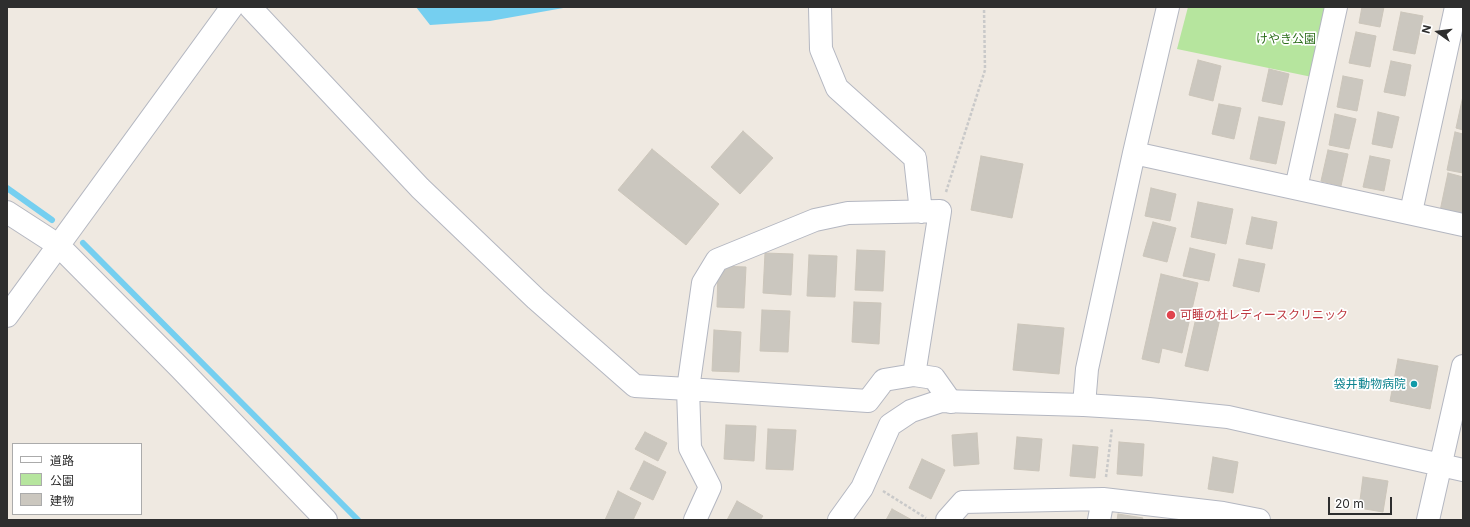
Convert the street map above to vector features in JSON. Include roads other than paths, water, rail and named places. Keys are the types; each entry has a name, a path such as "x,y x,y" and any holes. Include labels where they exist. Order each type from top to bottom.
{"street":[{"path":"7,316 232,7"},
{"path":"250,7 420,188 536,299 635,386 868,401 884,380 914,375 934,378 951,402"},
{"path":"820,7 821,49 838,88 915,158 930,211 914,375"},
{"path":"1084,405 1087,368 1134,153 1168,7"},
{"path":"1296,188 1336,7"},
{"path":"1411,212 1456,7"},
{"path":"1134,153 1463,224"},
{"path":"695,520 710,487 690,448 688,390 703,283 717,260 815,220 848,213 930,211"},
{"path":"7,212 58,245 180,368 326,520"},
{"path":"1428,520 1463,366"},
{"path":"839,520 862,488 890,425 911,411 941,401 1084,405 1149,409 1228,417 1463,470"},
{"path":"947,520 962,502 1223,516 1259,520"}],"water":[{"path":"416,7 569,7 490,21 430,25"}],"waterway":[{"path":"7,188 52,220"},
{"path":"83,243 358,520"}],"place":[{"name":"可睡の杜レディースクリニック","path":"1171,315"},
{"name":"袋井動物病院","path":"1414,384"}],"park label":[{"name":"けやき公園","path":"1286,39"}]}
